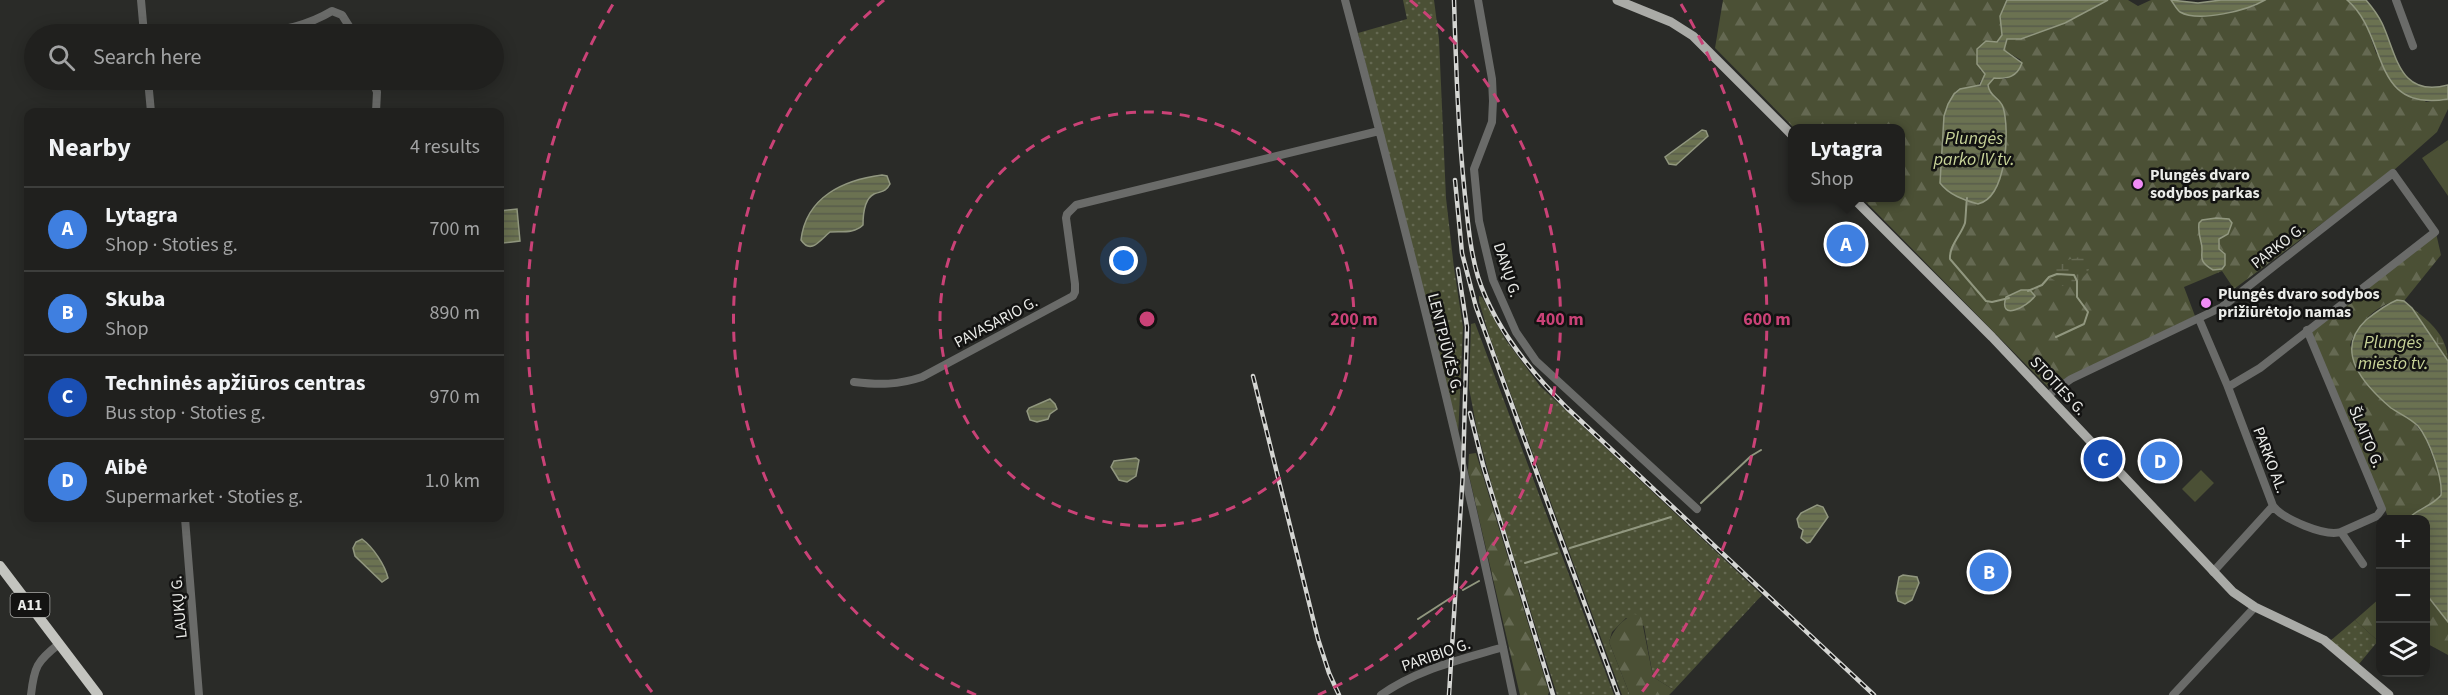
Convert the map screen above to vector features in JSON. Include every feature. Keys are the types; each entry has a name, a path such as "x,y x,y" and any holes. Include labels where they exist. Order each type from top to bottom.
{"highway":[{"name":"A11","path":"0,566 98,695"}],"main road":[{"path":"1617,0 1671,22 1693,36 1788,131"},
{"name":"STOTIES G.","path":"1857,202 1992,337 2233,592 2256,607 2324,640 2389,695"}],"street":[{"path":"141,0 143,24"},
{"name":"LENTPJŪVĖS G.","path":"1345,0 1379,131 1513,695"},
{"name":"DANŲ G.","path":"1478,0 1492,79 1493,101 1492,122 1474,169 1479,221 1493,280 1516,332 1536,361 1696,509"},
{"path":"2396,0 2413,46"},
{"path":"306,24 332,11 342,15 348,24"},
{"path":"149,90 151,108"},
{"path":"376,90 376,108"},
{"name":"PAVASARIO G.","path":"854,382 880,386 901,384 922,377 1073,296 1076,292 1066,218 1076,205 1379,131"},
{"name":"PARKO G.","path":"2047,396 2071,379 2222,307 2393,173 2434,232 2307,330"},
{"name":"PARKO AL.","path":"2199,319 2228,387 2273,506 2280,514 2300,523 2332,535 2341,532"},
{"path":"2228,387 2260,368 2307,330"},
{"name":"ŠLAITO G.","path":"2307,330 2382,509 2377,516 2341,532"},
{"path":"2214,572 2273,506"},
{"name":"LAUKŲ G.","path":"185,522 199,695"},
{"path":"2341,532 2363,564"},
{"path":"2173,695 2256,607"},
{"path":"31,695 34,670 43,656 59,644"},
{"name":"PARIBIO G.","path":"1381,695 1400,681 1419,672 1503,647"}],"green space":[{"path":"1403,0 1434,0 1439,39 1446,198 1463,327 1458,437 1358,33 1407,19"},
{"name":"Plungės dvaro sodybos parkas","path":"1723,0 2007,0 2000,16 2002,35 1997,42 1986,41 1980,70 1985,74 1977,87 1960,89 1944,116 1944,133 2006,120 2003,107 1988,91 1988,85 1994,78 2006,79 2021,60 2004,50 2007,39 2021,39 2065,23 2108,0 2128,0 2138,6 2151,0 2171,0 2180,12 2255,6 2265,0 2347,0 2354,5 2367,27 2376,53 2426,102 2448,99 2448,109 2437,132 2394,170 2234,289 2222,271 2184,287 2195,316 2048,387 1866,202 1905,202 1905,124 1790,124 1715,48"},
{"path":"2448,140 2448,196 2422,158"},
{"path":"2436,233 2441,255 2404,301 2387,304 2371,314 2358,329 2350,345 2366,382 2393,409 2412,420 2425,437 2442,487 2438,500 2413,515 2387,515 2307,330"},
{"path":"2080,257 2090,260 2089,270 2082,278 2063,286 2049,277 2057,265"},
{"path":"1479,296 1482,297 1505,339 1540,386 1762,595 1674,690 1653,677 1644,626 1626,618 1612,632 1609,642 1630,695 1622,695 1489,335"},
{"path":"2412,308 2437,330 2445,344 2448,361"},
{"path":"1475,323 1614,695 1557,695 1497,504 1477,430 1469,388 1471,324"},
{"path":"1476,453 1549,692 1548,695 1520,695 1468,471 1469,454"},
{"path":"2201,470 2214,483 2195,502 2182,489"},
{"path":"2430,599 2448,622 2448,655 2430,645"},
{"path":"2376,602 2376,639 2355,620"},
{"path":"1634,614 1641,616 1653,677 1674,690 1669,695 1630,695 1609,642 1618,626"},
{"path":"2355,620 2376,639 2376,643 2359,664 2330,641"}],"water":[{"name":"Plungės parko IV tv.","path":"2007,0 2108,0 2065,23 2021,39 2007,39 2004,50 2022,63 2015,74 2004,78 1994,78 1988,85 1990,92 2003,107 2006,146 2004,162 1995,189 1988,199 1978,204 1952,194 1940,183 1944,116 1954,94 1960,89 1980,85 1985,74 1977,64 1977,49 1986,41 1997,42 2002,35 2000,16"},
{"path":"2171,0 2198,3 2221,0 2265,0 2236,11 2199,16 2180,12"},
{"path":"2347,0 2366,0 2382,23 2402,71 2410,80 2419,85 2432,87 2448,85 2448,99 2423,100 2405,94 2392,83 2360,15"},
{"path":"1702,130 1706,131 1708,136 1676,165 1669,164 1665,157"},
{"path":"887,176 890,184 885,190 871,196 866,203 863,225 852,231 830,232 812,246 808,246 801,240 810,212 829,193 854,181"},
{"path":"517,209 520,241 504,243 504,211"},
{"path":"2229,219 2232,223 2228,234 2219,239 2219,249 2225,254 2225,265 2222,269 2213,270 2202,260 2199,223 2202,220"},
{"path":"2021,290 2030,290 2035,296 2020,308 2010,311 2006,309 2006,297"},
{"name":"Plungės miesto tv.","path":"2397,300 2404,301 2412,308 2448,361 2448,622 2430,599 2430,515 2413,515 2441,495 2440,479 2434,459 2427,440 2418,426 2391,408 2371,389 2356,367 2352,355 2352,344 2356,332 2366,320"},
{"path":"1050,399 1057,409 1050,414 1048,419 1037,422 1030,420 1027,411 1029,408"},
{"path":"1136,458 1139,460 1136,476 1127,482 1119,480 1111,467 1114,461"},
{"path":"1817,505 1823,507 1828,517 1807,543 1801,538 1803,530 1799,527 1797,519 1801,513"},
{"path":"362,539 374,551 384,568 388,578 382,582 355,556 353,548 356,542"},
{"path":"1903,575 1917,577 1919,583 1912,600 1905,604 1898,601 1896,593 1899,577"}],"waterway":[{"path":"1967,198 1965,223 1951,250 1950,259 1986,301 2009,298"},
{"path":"2028,291 2042,285 2049,277 2057,274 2074,275 2077,281 2077,297 2088,312 2084,324 2056,337"},
{"path":"1701,503 1751,456 1761,450"},
{"path":"1570,548 1671,517"},
{"path":"1525,563 1557,553"},
{"path":"1463,590 1479,581"},
{"path":"1418,619 1452,597"}],"railway":[{"path":"1454,0 1459,122 1473,257 1485,295 1503,331 1540,379 1567,408 1874,695"},
{"path":"1455,180 1462,253 1476,307 1618,695"},
{"path":"1449,695 1463,471 1467,327 1458,269"},
{"path":"1253,376 1318,639 1339,695"},
{"path":"1470,413 1483,465 1553,695"}],"place":[{"name":"Plungės dvaro sodybos parkas","path":"2138,184"},
{"name":"Lytagra","path":"1846,244"},
{"name":"Plungės dvaro sodybos prižiūrėtojo namas","path":"2206,303"},
{"name":"Techninės apžiūros centras","path":"2103,459"},
{"name":"Aibė","path":"2160,461"},
{"name":"Skuba","path":"1989,572"}]}
